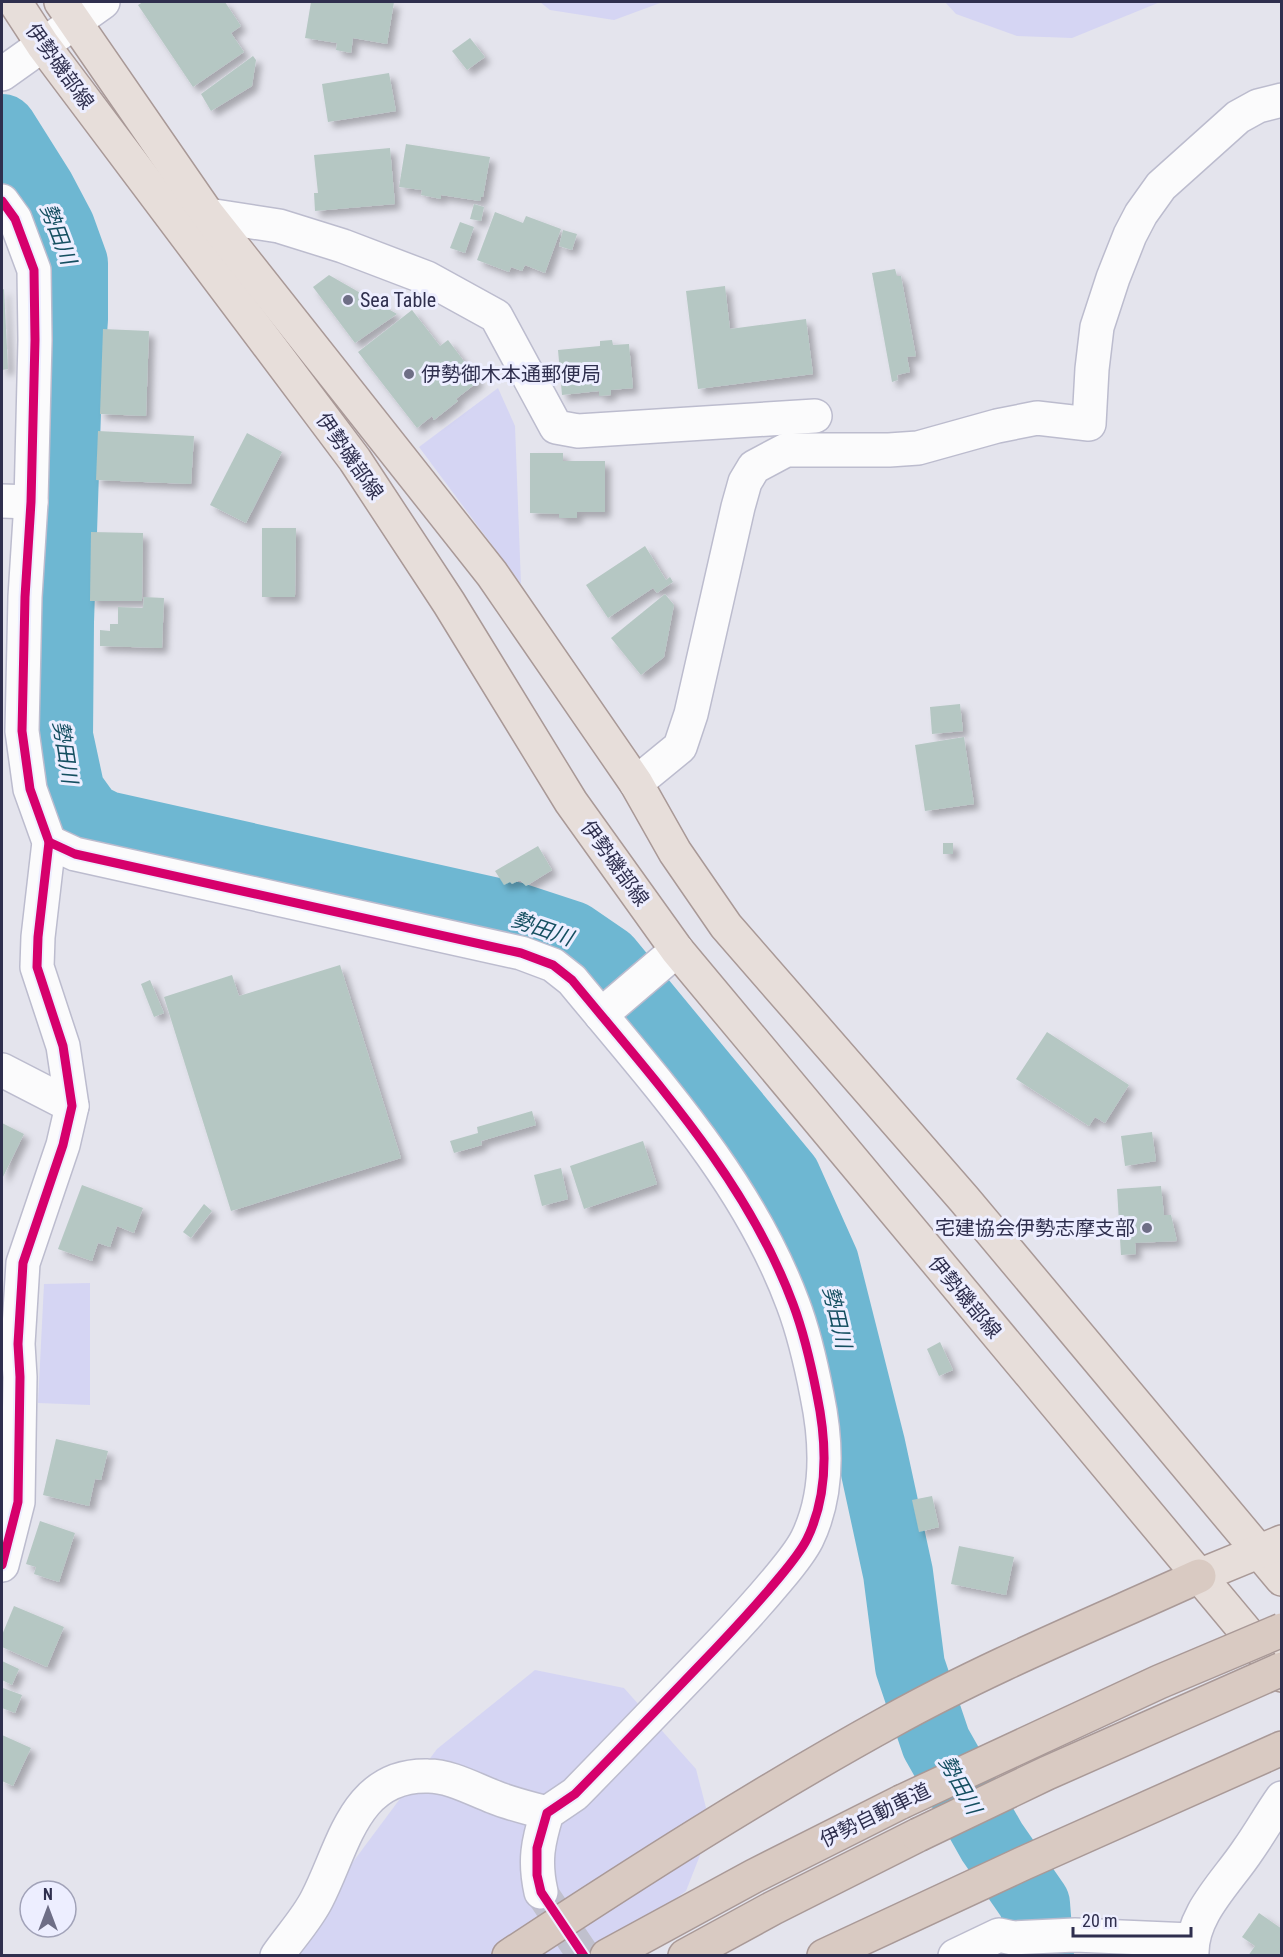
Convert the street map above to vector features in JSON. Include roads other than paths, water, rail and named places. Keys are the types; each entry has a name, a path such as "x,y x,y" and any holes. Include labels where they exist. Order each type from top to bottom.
{"highway":[{"path":"509,1956 661,1857 892,1720 959,1686 1199,1576"},
{"name":"伊勢自動車道","path":"607,1956 754,1876 901,1802 1148,1686 1281,1630"},
{"name":"伊勢自動車道","path":"685,1956 772,1908 918,1835 1047,1773 1281,1669"},
{"path":"824,1956 1281,1748"}],"main road":[{"name":"伊勢磯部線","path":"15,2 43,45 355,460 449,603 667,959 1199,1576 1281,1675"},
{"name":"伊勢磯部線","path":"67,11 208,215 492,574 636,783 675,852 726,926 1270,1547 1281,1579"},
{"path":"1199,1576 1270,1547"}],"street":[{"path":"2,74 43,45 67,11 103,2"},
{"path":"636,783 680,747 691,714 738,507 746,482 754,467 786,450 918,448 997,426 1037,418 1089,424 1097,327 1113,278 1141,214 1161,186 1238,117 1258,106 1281,100"},
{"path":"2,1565 18,1502 20,1377 10,1340 23,1263 63,1145 72,1106 63,1046 37,967 38,937 49,842 30,789 22,732 25,597 16,502 36,340 34,270 6,214"},
{"path":"208,215 279,226 343,246 427,278 496,316 556,427 578,431 815,416"},
{"path":"49,842 75,854 521,953 553,965 606,1011 710,1151 753,1217 772,1257 794,1304 814,1381 824,1437 824,1479 818,1509 807,1540 744,1619 575,1794 547,1813 537,1848 537,1875 541,1892"},
{"path":"606,1011 667,959"},
{"path":"2,1070 72,1106"},
{"path":"277,1956 316,1900 358,1810 377,1791 403,1778 430,1776 547,1813"},
{"path":"955,1956 1004,1943 1075,1935 1191,1948 1202,1915 1249,1850 1281,1798"}],"waterway":[{"name":"勢田川","path":"2,129 41,191 60,227 73,263 73,319 66,412 59,622 58,736 70,792 88,817 106,826 514,917 572,936 607,960 786,1177 824,1262 870,1444 898,1573 910,1666 936,1743 992,1842 1035,1904 1039,1956"}],"tunnel":[{"path":"541,1892 584,1956"}],"place":[{"name":"Sea Table","path":"348,300"},
{"name":"伊勢御木本通郵便局","path":"409,374"},
{"name":"宅建協会伊勢志摩支部","path":"1147,1228"}]}
